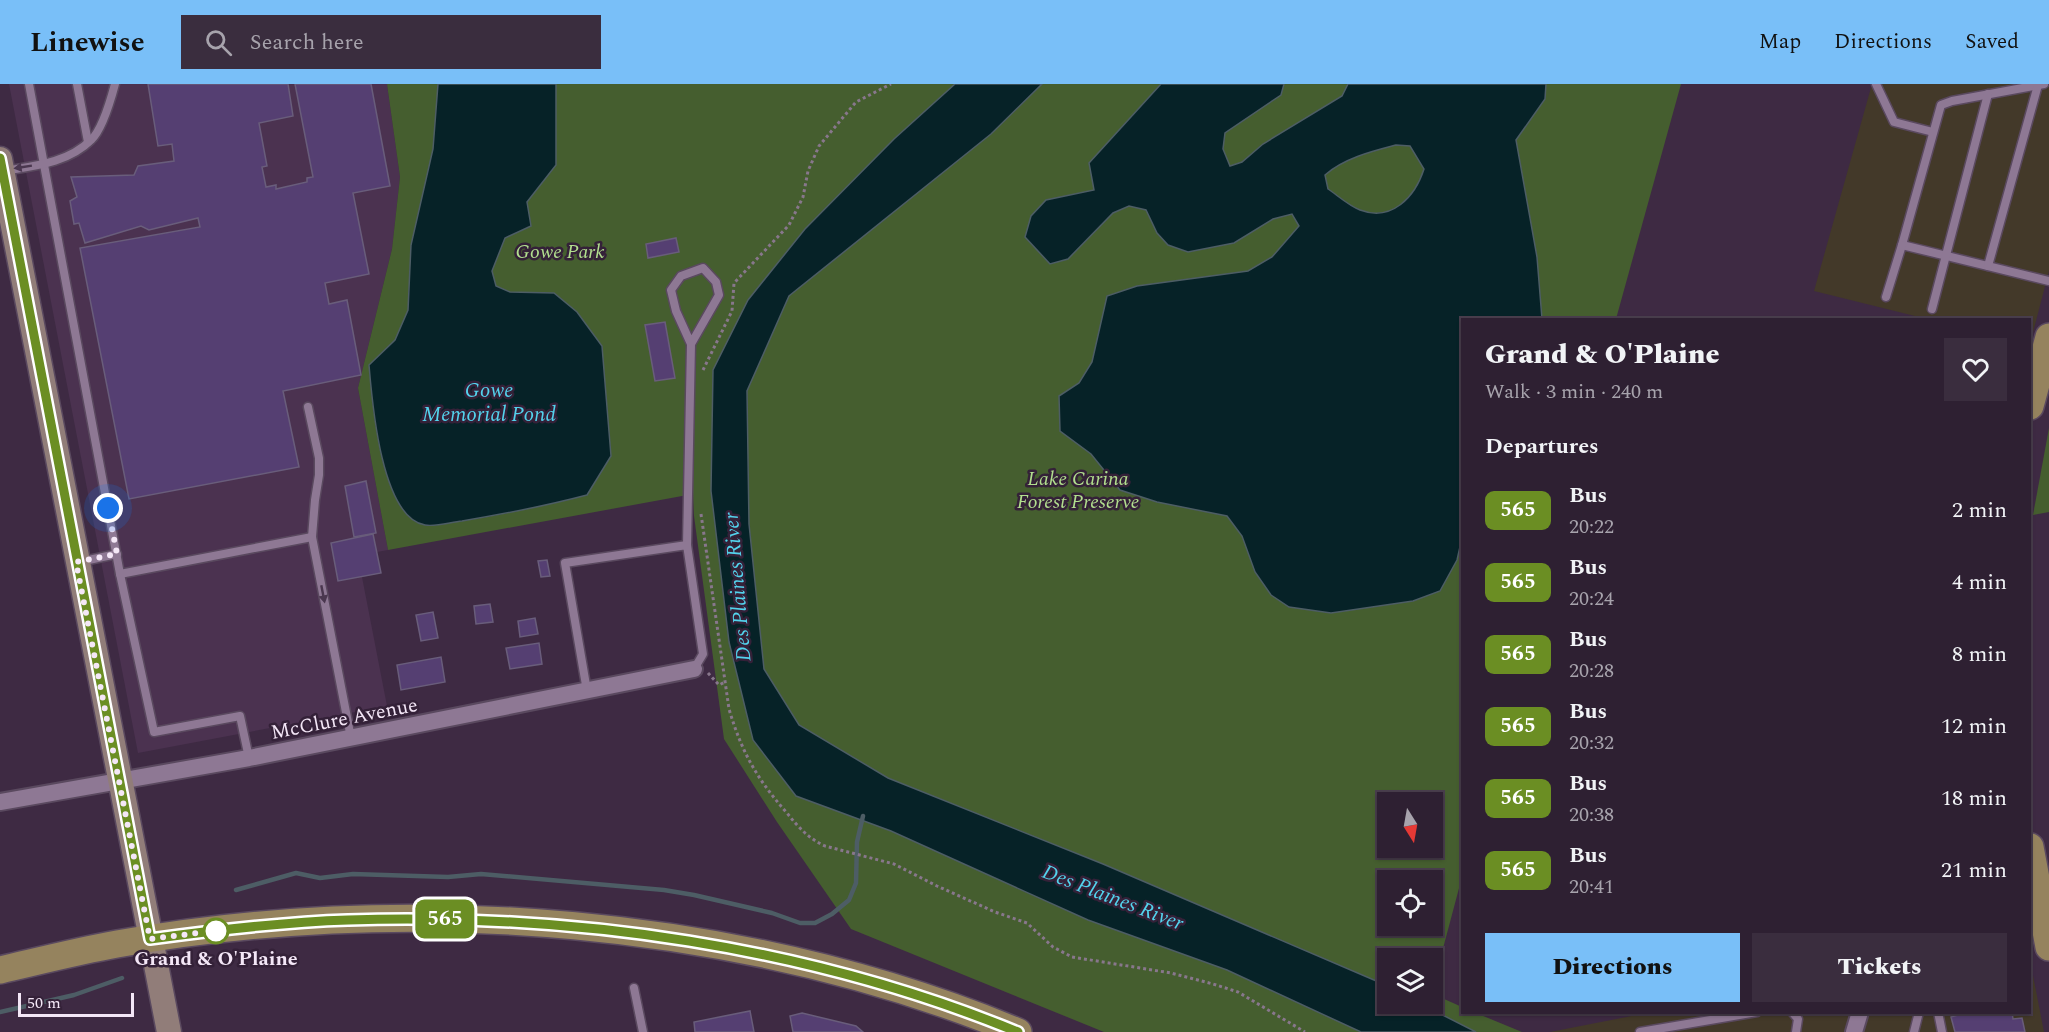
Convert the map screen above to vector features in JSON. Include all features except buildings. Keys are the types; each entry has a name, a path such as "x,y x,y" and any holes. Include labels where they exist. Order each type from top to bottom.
{"main road":[{"path":"2031,402 2049,337"},
{"path":"2031,852 2048,938"},
{"path":"0,970 117,944 259,926 348,920 515,921 693,941 813,966 914,994 1018,1032"}],"street":[{"path":"1,165 76,562 169,1032"},
{"name":"McClure Avenue","path":"0,802 249,758 694,669"},
{"path":"1854,1032 1859,1014"}],"lane":[{"path":"29,84 120,574 154,732 240,716 249,758"},
{"path":"77,84 88,142"},
{"path":"1,165 44,164 66,157 92,140 104,117 115,84"},
{"path":"1876,84 1894,122 1933,132"},
{"path":"1886,297 1941,105 2041,85 1988,266"},
{"path":"1932,309 1988,94"},
{"path":"1902,245 2049,281"},
{"path":"691,344 719,295 716,282 703,268 681,276 671,290 676,311 691,344 687,545 703,654 694,669"},
{"path":"308,407 319,458 312,537 351,738"},
{"path":"120,574 312,537"},
{"path":"587,691 565,563 687,545"},
{"path":"76,562 117,554"},
{"path":"634,987 643,1032"},
{"path":"1640,1032 1745,1014"},
{"path":"1794,1014 1798,1019 1796,1032"},
{"path":"1914,1032 1918,1014"},
{"path":"1938,1014 1942,1032"}],"path":[{"path":"702,371 732,312 734,282 789,225 803,197 808,171 819,146 856,102 891,84"},
{"path":"701,504 729,709 737,735 750,764 769,793 799,827 816,841 838,850 894,864 995,912 1027,923 1053,947 1072,957 1171,973 1238,992 1305,1032"},
{"path":"694,669 703,668 719,685 725,682"}],"shaded area":[{"path":"9,84 387,84 400,177 392,249 358,388 388,550 377,552 381,573 362,577 387,706 138,753"},
{"path":"1872,84 2049,84 2049,271 2031,340 2031,318 1923,318 1814,291"},
{"path":"2031,965 2044,1032 1550,1032 1642,1014 2031,1014"}],"green space":[{"name":"Lake Carina Forest Preserve","path":"387,84 1681,84 1616,318 1461,318 1461,881 1443,948 1377,948 1377,1014 1443,1014 1443,998 1461,1007 1461,1014 1478,1014 1522,1032 1104,1032 851,929 777,822 724,739 693,494 388,550 358,388 392,249 400,177"},
{"path":"2049,428 2049,512 2033,515"}],"water":[{"name":"Gowe Memorial Pond","path":"438,84 556,84 556,165 527,202 531,226 505,238 492,271 496,286 510,292 554,293 577,312 602,346 611,456 587,495 509,513 425,525 410,518 398,502 389,481 376,430 369,365 395,340 408,310 411,245 433,149"},
{"name":"Des Plaines River","path":"955,84 1042,84 991,134 789,296 747,391 749,524 764,669 799,725 888,778 1103,864 1377,981 1377,1014 1441,1014 1476,1032 1361,1032 1227,970 1088,920 891,831 796,796 753,740 729,642 711,491 713,370 748,300 805,229 894,139"},
{"path":"1161,84 1284,84 1281,95 1225,133 1223,149 1230,166 1242,162 1263,144 1342,96 1348,84 1546,84 1545,99 1516,140 1537,257 1542,318 1461,318 1461,542 1457,560 1440,591 1413,601 1331,613 1289,607 1271,595 1255,572 1242,536 1227,516 1157,502 1120,490 1091,454 1060,431 1059,396 1079,383 1092,362 1107,296 1137,286 1248,271 1272,257 1299,226 1292,214 1273,219 1234,243 1188,252 1168,245 1157,233 1146,210 1129,206 1113,213 1068,259 1050,264 1025,237 1031,216 1046,200 1094,190 1089,163","holes":["1396,145 1410,146 1424,169 1415,189 1401,205 1382,213 1360,210 1347,203 1328,189 1325,175 1359,156"]}],"waterway":[{"path":"236,890 296,873 320,878 353,874 448,877 481,874 664,890 772,913 800,923 815,923 832,914 849,900 856,883 857,842 863,816"},
{"path":"0,1012 74,995 122,978"}],"bus line":[{"name":"565","path":"0,158 150,939 259,926 348,920 515,921 584,927 693,941 813,966 914,994 1018,1032"}],"place":[{"name":"Grand & O'Plaine","path":"216,931"}],"route":[{"path":"108,508 117,554 76,562 150,939 221,930 216,931"}],"park label":[{"name":"Gowe Park","path":"560,251"}]}
